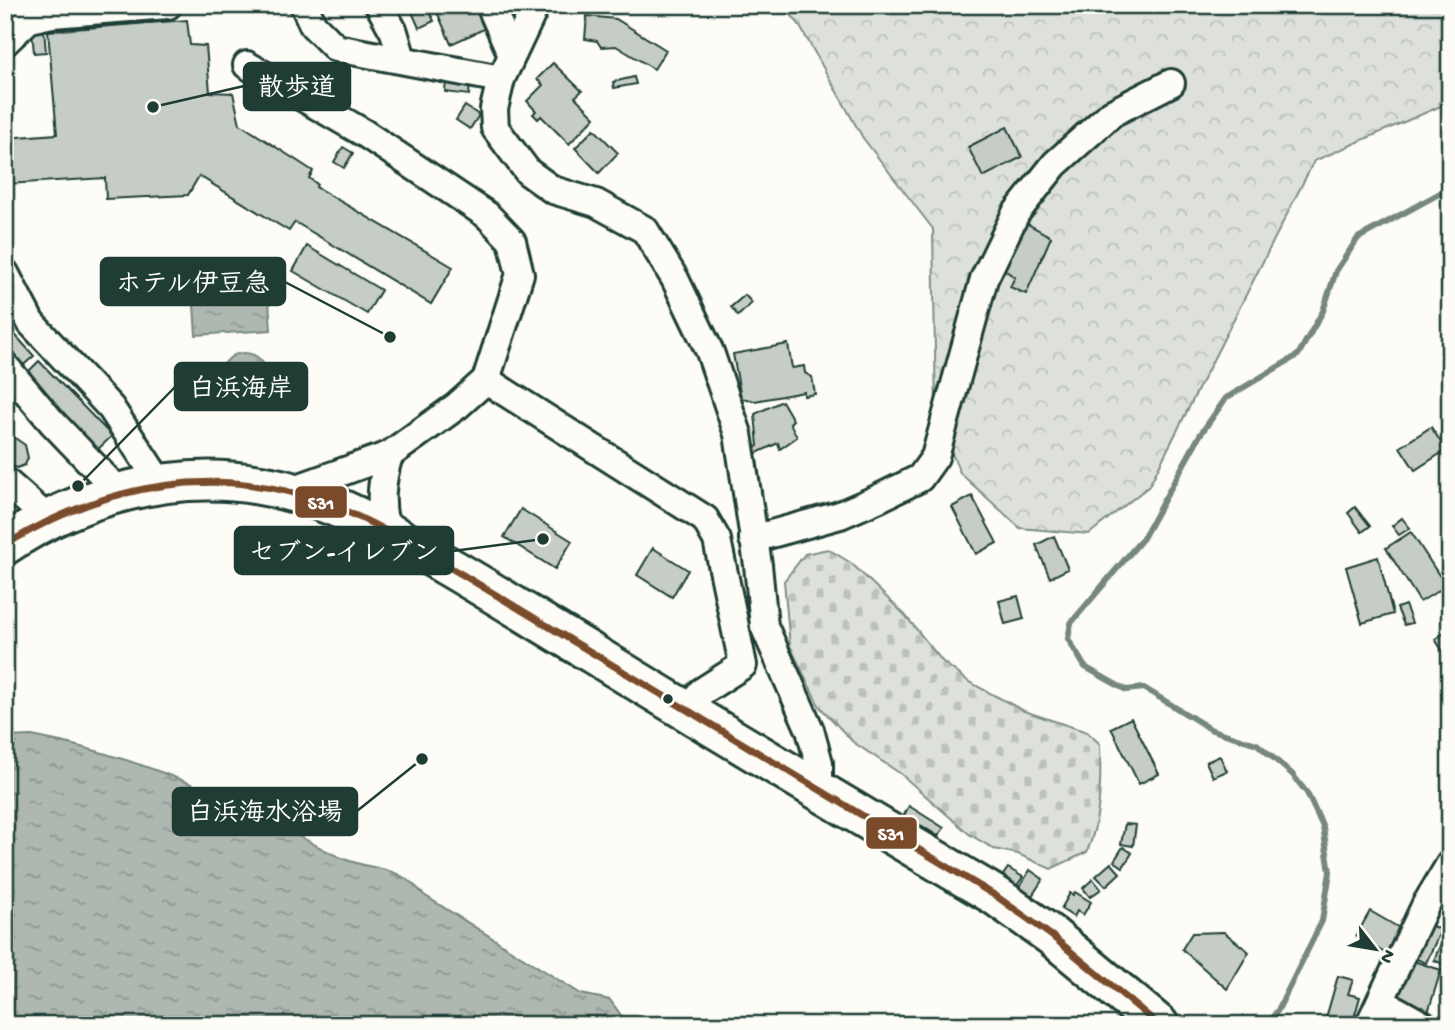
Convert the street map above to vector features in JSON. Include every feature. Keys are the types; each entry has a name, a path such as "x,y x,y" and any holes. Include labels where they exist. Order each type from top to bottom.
{"highway":[{"path":"5,545 47,518 85,502 160,483 213,481 259,485 328,502 386,530 996,896 1052,936 1159,1025"}],"street":[{"path":"5,41 29,19 41,16 81,9 168,5"},
{"path":"304,5 319,33 336,48 501,79"},
{"path":"379,5 394,32 402,59"},
{"path":"490,5 511,53"},
{"path":"536,5 501,79 494,109 495,128 528,172 552,190 596,203 645,230 661,253 710,352 738,434 764,626 810,730 819,763 819,789"},
{"path":"247,65 364,132 501,227 512,241 520,274 486,380 457,406 389,455 289,491"},
{"path":"753,539 840,515 920,478 935,457 984,279 1016,213 1055,164 1112,113 1171,83"},
{"path":"5,273 31,324 111,408 160,483"},
{"path":"7,369 52,422 120,493"},
{"path":"486,380 705,519 717,540 743,664 701,692 687,710"},
{"path":"386,530 380,506 381,483 389,455"},
{"path":"5,481 47,518"},
{"path":"1369,1025 1382,1002 1424,906 1450,864"},
{"path":"1382,1002 1423,1025"}],"green space":[{"path":"783,5 1450,5 1450,102 1314,161 1149,486 1089,534 1020,528 960,473 936,414 933,229 863,138 798,23"},
{"path":"828,549 851,563 905,615 942,661 969,682 1024,711 1087,732 1100,744 1098,813 1087,852 1051,869 1018,854 994,849 969,834 901,774 853,742 819,706 790,646 784,581 805,554"}],"water":[{"path":"267,271 271,330 196,335 192,276"},
{"path":"244,353 260,360 267,376 260,392 244,399 228,392 221,376 228,360"},
{"path":"32,736 88,749 170,775 261,815 339,857 404,877 424,895 581,994 610,1000 628,1025 5,1025 5,737"}],"building":[{"path":"409,5 427,5 434,21 419,28"},
{"path":"434,5 474,5 484,29 451,44"},
{"path":"587,16 616,19 666,50 654,69 616,46 601,47 597,41 585,39"},
{"path":"187,20 190,45 206,46 210,92 233,93 240,124 313,171 309,178 317,184 316,187 453,267 431,304 295,222 289,231 199,176 188,195 106,199 105,178 7,184 5,138 57,134 48,31"},
{"path":"44,30 46,52 34,53 32,31"},
{"path":"553,63 582,91 575,97 595,117 569,144 541,116 538,119 533,114 536,111 527,101 543,85 537,79"},
{"path":"634,77 636,84 614,88 613,82"},
{"path":"446,80 470,83 469,95 445,92"},
{"path":"465,106 479,115 470,129 456,120"},
{"path":"1007,127 1022,157 983,177 968,147"},
{"path":"594,129 618,153 599,173 575,148"},
{"path":"343,147 353,153 344,168 334,162"},
{"path":"1026,223 1051,237 1026,294 1010,287 1015,277 1003,269"},
{"path":"307,246 381,290 367,314 293,271"},
{"path":"745,295 752,303 738,316 731,307"},
{"path":"9,328 34,356 19,369 5,353 5,331"},
{"path":"788,344 792,368 804,366 805,373 812,377 815,394 804,396 804,392 755,401 741,398 733,354"},
{"path":"39,361 112,436 96,451 24,376"},
{"path":"782,401 793,420 790,423 797,437 780,449 778,443 753,455 751,450 758,446 755,414"},
{"path":"1431,427 1446,450 1415,470 1400,447"},
{"path":"5,431 25,445 28,458 25,465 17,468 5,463"},
{"path":"972,496 997,543 976,554 952,507"},
{"path":"1355,507 1370,526 1362,532 1348,513"},
{"path":"521,509 572,541 555,569 504,537"},
{"path":"1402,518 1410,528 1399,535 1392,526"},
{"path":"1411,532 1446,586 1420,602 1386,548"},
{"path":"1054,536 1068,569 1050,578 1036,545"},
{"path":"653,548 688,570 672,597 637,575"},
{"path":"1378,557 1393,614 1362,623 1346,567"},
{"path":"1018,596 1024,619 1005,624 999,601"},
{"path":"1405,605 1412,623 1404,625 1397,608"},
{"path":"1446,632 1450,639 1450,656 1447,658 1435,639"},
{"path":"1131,718 1159,774 1139,784 1111,728"},
{"path":"1220,756 1227,771 1213,777 1206,762"},
{"path":"909,806 944,828 938,836 904,815"},
{"path":"1125,824 1136,825 1133,846 1121,844"},
{"path":"1123,847 1132,853 1123,867 1114,861"},
{"path":"1111,863 1120,873 1106,886 1096,876"},
{"path":"1008,868 1023,877 1016,887 1001,878"},
{"path":"1030,870 1043,879 1032,896 1019,888"},
{"path":"1093,879 1101,889 1090,897 1083,888"},
{"path":"1075,892 1091,902 1083,915 1077,911 1074,917 1061,909 1070,893 1073,895"},
{"path":"1370,911 1403,930 1388,955 1356,936"},
{"path":"1424,922 1441,930 1426,963 1409,956"},
{"path":"1224,932 1249,952 1227,989 1182,949 1192,933"},
{"path":"1445,934 1450,936 1447,966 1434,960"},
{"path":"1407,959 1441,970 1426,1019 1394,1001"},
{"path":"1338,976 1353,980 1348,994 1360,997 1352,1025 1324,1025"}],"waterway":[{"path":"1266,1025 1278,1010 1322,921 1330,872 1323,827 1307,793 1292,774 1257,744 1212,730 1144,688 1126,690 1085,667 1068,639 1071,623 1143,538 1200,435 1226,398 1298,355 1323,311 1336,271 1358,238 1444,191 1450,181"}],"transit line":[{"name":"S31","path":"5,545 43,524 123,494 205,482 247,484 289,492 348,512 382,528 463,575 996,896 1052,936 1159,1025"}],"place":[{"name":"散歩道","path":"153,107"},
{"name":"ホテル伊豆急","path":"390,337"},
{"name":"白浜海岸","path":"78,486"},
{"name":"セブン-イレブン","path":"543,539"},
{"name":"白浜海水浴場","path":"422,759"}]}
